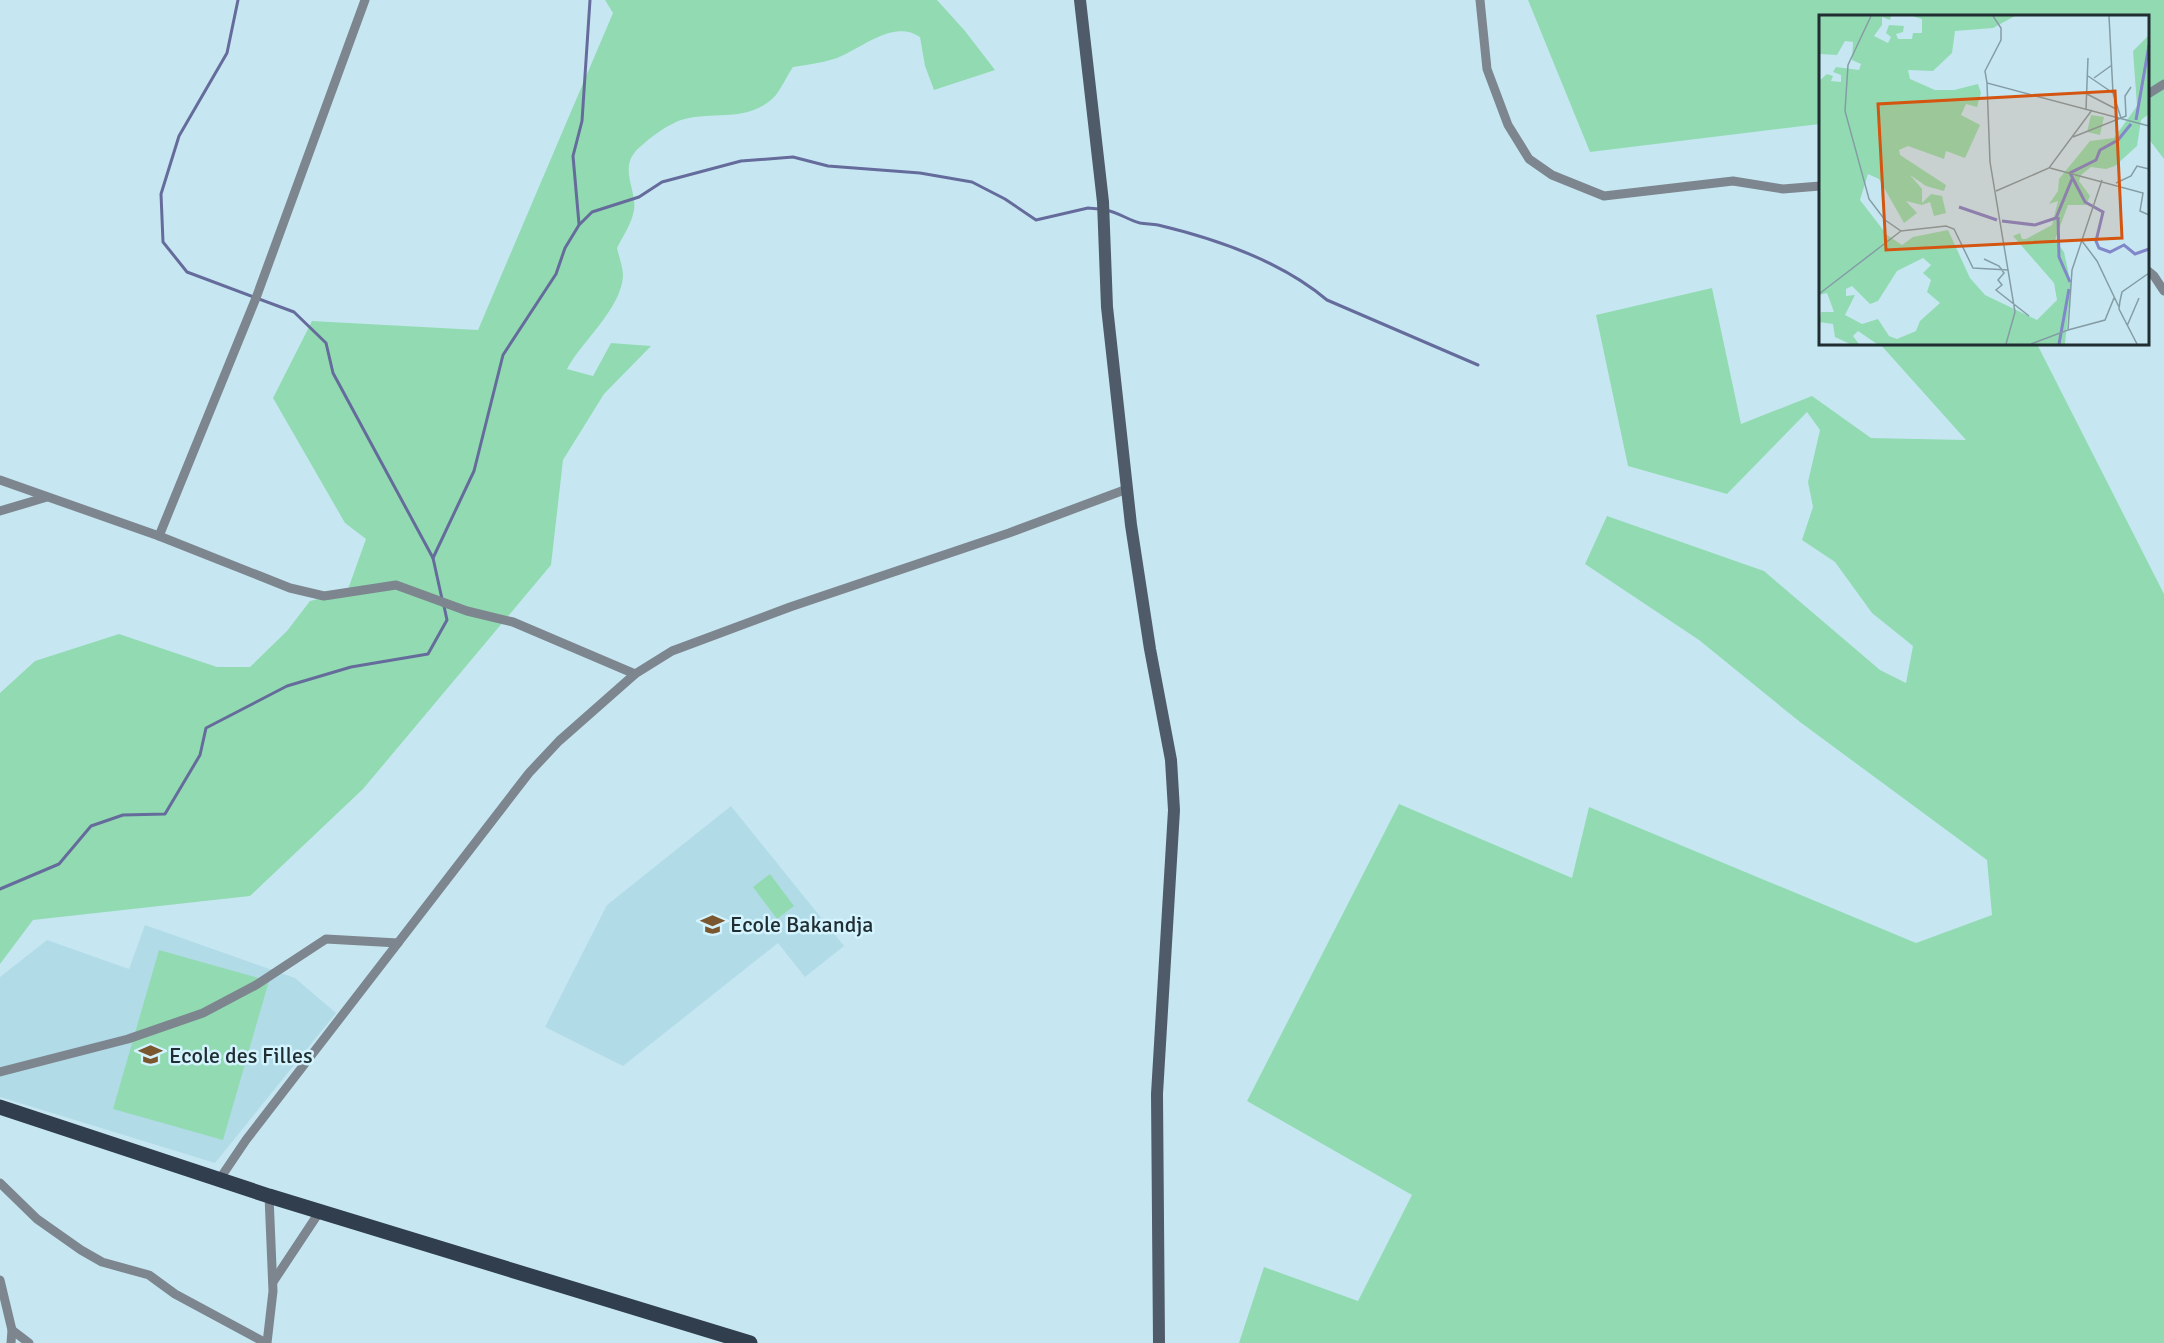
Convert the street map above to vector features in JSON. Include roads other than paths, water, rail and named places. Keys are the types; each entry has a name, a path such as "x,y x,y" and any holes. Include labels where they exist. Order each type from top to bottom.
{"main road":[{"path":"1080,0 1105,220 1107,307 1127,489 1150,649 1171,760 1174,810 1157,1094 1159,1343"},
{"path":"0,1107 269,1196 750,1343"}],"street":[{"path":"159,536 256,298 365,0"},
{"path":"1480,0 1487,69 1508,125 1528,159 1552,175 1604,196 1734,181 1783,189 1819,186"},
{"path":"2149,93 2164,84"},
{"path":"2149,272 2164,291"},
{"path":"0,480 159,536 290,588 324,596 396,585 467,611 513,622 635,674"},
{"path":"219,1180 246,1140 529,773 559,741 635,674 672,651 722,630 1009,534 1127,489"},
{"path":"0,511 47,497"},
{"path":"0,1072 128,1039 203,1013 256,985 326,939 398,943"},
{"path":"0,1183 37,1219 81,1250 102,1262 149,1275 176,1294 267,1343 273,1282 269,1196"},
{"path":"273,1282 320,1211"},
{"path":"0,1280 12,1330 11,1343"},
{"path":"12,1330 29,1343"}],"waterway":[{"path":"238,0 227,53 179,136 161,194 163,242 187,272 294,312 326,343 333,373 433,558 442,599"},
{"path":"579,224 573,156 582,121 590,0"},
{"path":"433,558 474,471 503,355 556,274 565,248 579,225 592,212 639,197 662,182 741,161 793,157 828,166 920,173 972,182 1005,199 1036,220 1088,208 1099,209"},
{"path":"1105,210 1140,223 1158,225 1203,237 1247,253 1289,274 1327,300 1478,365"},
{"path":"0,889 59,864 91,826 123,815 165,814 200,755 206,728 287,686 351,667 428,654 447,620 444,606"}],"place":[{"name":"Ecole Bakandja","path":"712,924"},
{"name":"Ecole des Filles","path":"151,1055"}]}
